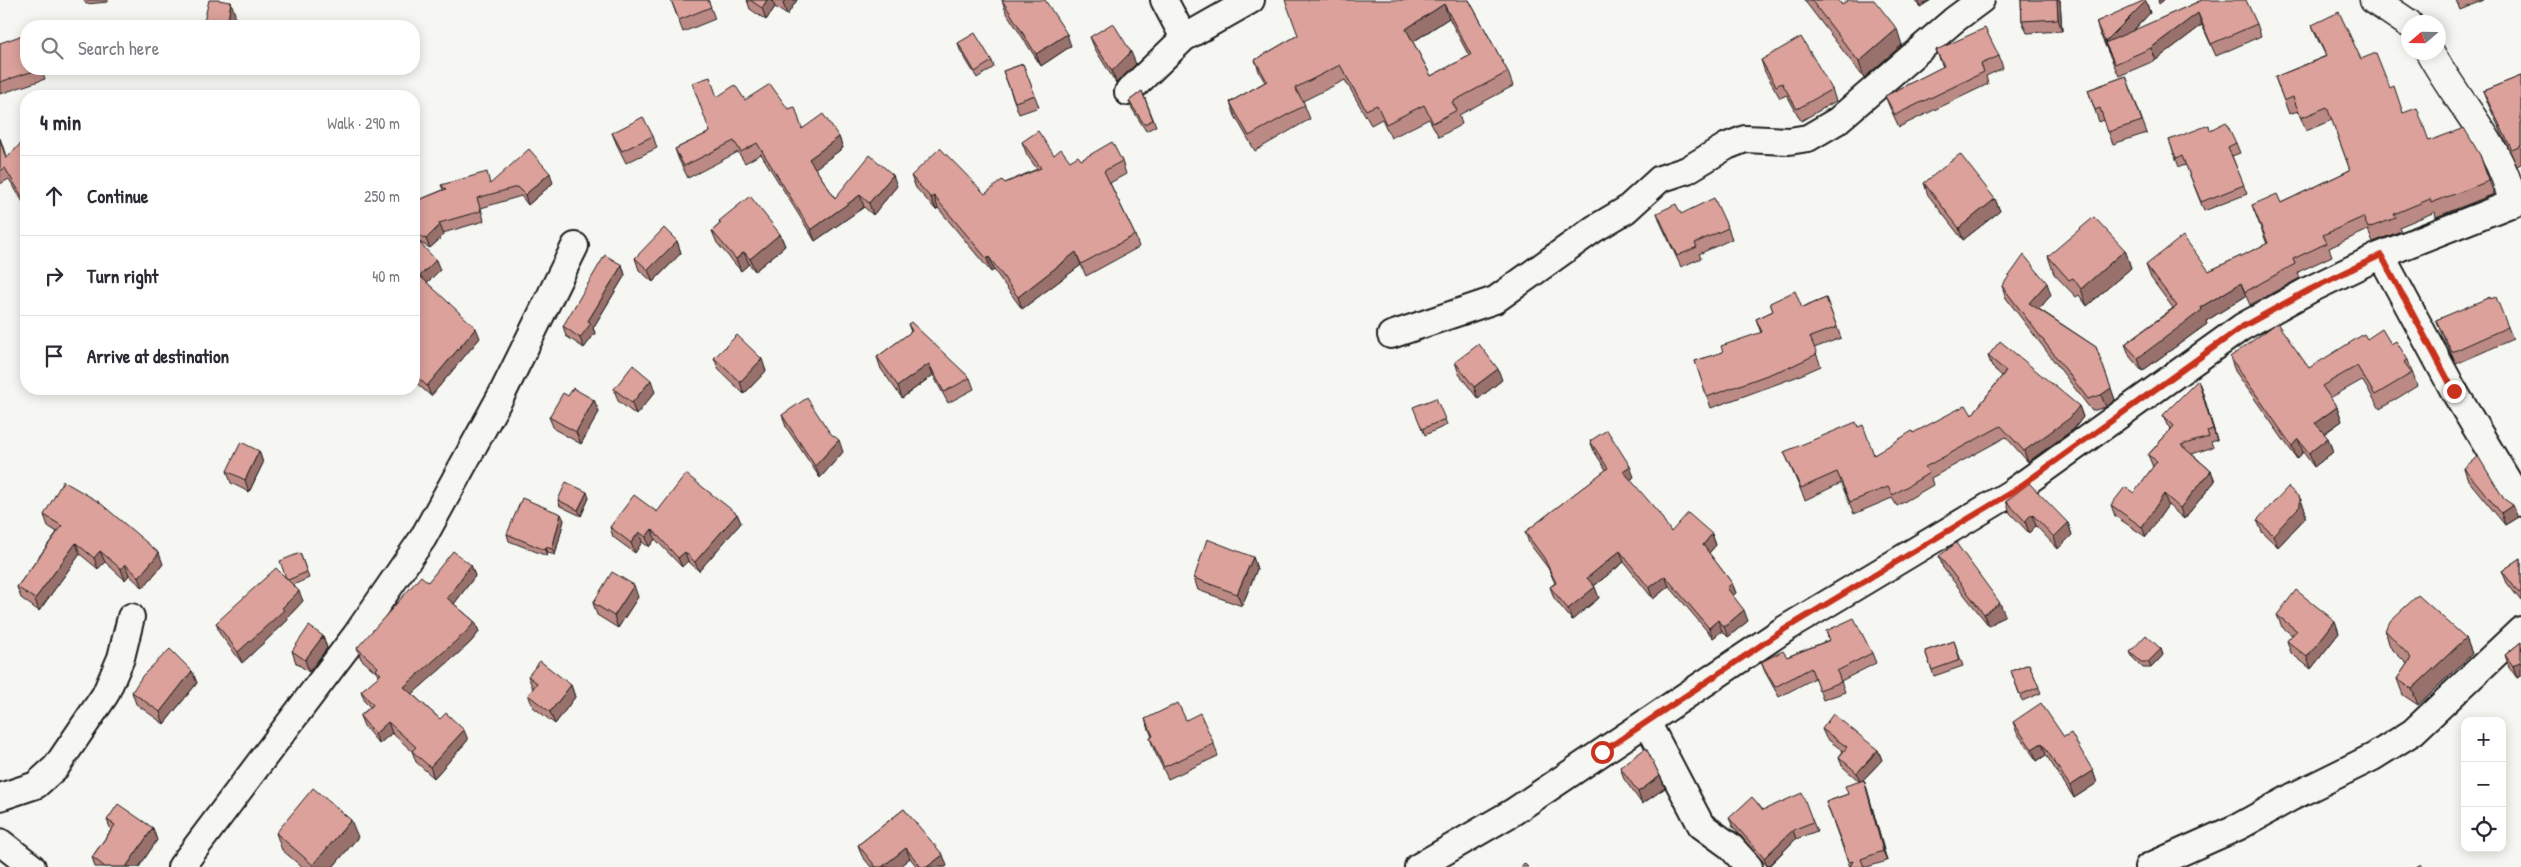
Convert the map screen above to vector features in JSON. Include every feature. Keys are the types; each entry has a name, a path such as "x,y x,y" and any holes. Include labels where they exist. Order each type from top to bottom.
{"street":[{"path":"1164,0 1184,38"},
{"path":"1128,92 1184,38 1251,0"},
{"path":"1391,336 1494,300 1594,229 1626,210 1660,179 1687,170 1728,146 1745,139 1789,141 1808,138 1837,121 1954,20 1981,0"},
{"path":"2374,0 2401,19"},
{"path":"1433,864 1785,629 2011,493 2242,327 2309,290 2381,255 2517,202 2488,140 2452,90 2435,60"},
{"path":"181,867 356,635 418,546 502,394 575,246"},
{"path":"2381,255 2454,391 2521,503"},
{"path":"0,797 36,785 56,767 105,695 121,658 131,617"},
{"path":"2148,867 2240,826 2373,758 2431,717 2496,651 2521,630"},
{"path":"1647,722 1701,825 1730,846 1749,867"},
{"path":"0,842 32,867"}],"building":[{"path":"209,0 231,2 228,20 204,20"},
{"path":"671,0 708,0 711,7 679,20"},
{"path":"750,0 767,0 762,8"},
{"path":"1002,0 1045,0 1067,34 1036,54"},
{"path":"1285,0 1469,0 1508,72 1452,102 1457,110 1433,123 1424,105 1386,124 1377,105 1366,110 1340,65 1295,88 1305,105 1249,136 1230,102 1267,81 1255,60 1298,35","holes":["1444,4 1471,55 1431,76 1406,29"]},
{"path":"1811,0 1838,0 1842,5 1848,0 1874,0 1897,29 1859,62"},
{"path":"2021,0 2057,0 2058,19 2022,21"},
{"path":"2202,0 2246,0 2257,24 2211,44 2198,13 2151,48 2115,64 2105,43"},
{"path":"2146,1 2105,42 2096,22"},
{"path":"2339,12 2361,59 2376,53 2390,88 2394,86 2403,113 2417,108 2429,141 2464,128 2480,155 2489,181 2431,203 2430,199 2394,214 2396,218 2368,228 2363,217 2323,235 2327,243 2293,259 2295,264 2245,292 2241,283 2201,307 2202,310 2138,358 2125,344 2177,306 2146,265 2183,236 2209,271 2268,243 2252,205 2277,194 2281,203 2350,170 2327,107 2301,118 2293,97 2284,101 2275,77 2327,56 2312,25"},
{"path":"1113,23 1131,52 1112,71 1090,37"},
{"path":"1985,28 1999,56 1981,64 1984,72 1895,115 1885,96 1944,66 1936,50"},
{"path":"975,33 992,61 975,72 958,43"},
{"path":"20,36 20,75 22,75 0,82 0,43"},
{"path":"1801,37 1832,89 1797,109 1782,83 1776,86 1761,60"},
{"path":"1023,64 1035,95 1015,102 1003,71"},
{"path":"2126,76 2142,121 2108,132 2100,108 2095,110 2088,90"},
{"path":"2521,76 2521,146 2512,150 2483,91"},
{"path":"710,77 717,97 735,85 745,100 770,84 788,109 795,107 802,129 823,114 839,137 809,159 835,198 870,155 893,175 869,203 860,195 811,230 757,143 741,152 734,141 684,166 675,149 710,132 692,83"},
{"path":"1142,91 1153,120 1144,124 1129,101"},
{"path":"643,117 653,136 622,151 612,133"},
{"path":"2226,122 2236,143 2228,147 2244,185 2201,202 2182,156 2176,158 2169,140 2209,125 2210,130"},
{"path":"1038,131 1054,155 1061,149 1070,161 1078,156 1081,160 1112,142 1122,161 1104,171 1135,235 1081,264 1076,252 1018,297 989,257 987,259 934,196 931,198 911,176 940,148 985,194 1002,180 1005,183 1041,168 1022,142"},
{"path":"0,139 6,159 20,144 20,193 5,168 0,171"},
{"path":"529,149 550,173 525,195 517,187 477,198 481,211 439,223 440,225 426,239 420,236 420,200 446,189 441,185 487,172 490,184"},
{"path":"1960,154 1995,199 1959,228 1924,183"},
{"path":"750,196 780,234 750,259 744,252 736,259 712,231 721,223 719,221"},
{"path":"1714,198 1728,228 1695,243 1697,247 1677,256 1657,213 1676,204 1681,214"},
{"path":"2094,217 2125,250 2081,289 2073,278 2069,280 2048,256"},
{"path":"664,228 677,241 648,270 635,258"},
{"path":"420,243 436,260 420,276"},
{"path":"605,255 622,265 588,321 591,323 580,338 563,326"},
{"path":"2024,255 2047,283 2029,303 2096,347 2111,388 2101,395 2088,399 2002,286"},
{"path":"420,276 476,328 427,386 420,380"},
{"path":"1795,291 1802,308 1826,298 1837,327 1810,337 1817,354 1792,366 1707,397 1695,361 1723,352 1721,346 1762,332 1756,319 1773,311 1770,303"},
{"path":"2490,297 2490,299 2496,297 2508,327 2452,352 2436,320"},
{"path":"911,322 970,378 944,392 929,364 898,386 877,357 912,331 908,324"},
{"path":"2277,323 2309,368 2364,334 2367,339 2382,329 2391,344 2396,341 2408,360 2404,362 2412,373 2375,395 2357,366 2322,386 2337,407 2315,423 2328,438 2309,453 2298,439 2292,446 2230,357"},
{"path":"737,335 762,359 740,382 714,358"},
{"path":"2000,341 2079,406 2070,418 2024,451 2001,426 1925,467 1929,473 1893,495 1888,487 1850,502 1837,472 1801,488 1784,452 1856,422 1858,427 1863,425 1874,455 1912,431 1913,433 1966,405 1972,415 2006,371 1988,356"},
{"path":"1479,344 1498,369 1474,387 1455,362"},
{"path":"633,365 651,380 632,403 614,389"},
{"path":"2198,380 2213,429 2207,431 2209,437 2181,445 2211,471 2180,508 2164,494 2142,527 2111,505 2125,487 2134,493 2157,461 2148,455 2174,426 2163,415"},
{"path":"573,388 594,400 576,432 549,417 563,393 568,396"},
{"path":"807,398 830,433 839,440 815,466 782,415"},
{"path":"1436,398 1445,419 1422,429 1413,407"},
{"path":"1607,430 1630,466 1623,471 1659,513 1671,532 1688,513 1712,534 1703,545 1732,583 1727,588 1744,610 1724,627 1718,620 1709,628 1665,576 1649,588 1620,551 1587,578 1595,587 1568,609 1550,587 1556,583 1544,558 1525,532 1608,468 1590,441"},
{"path":"241,442 259,451 245,480 227,471"},
{"path":"2478,456 2504,499 2513,505 2501,513 2464,468"},
{"path":"686,474 737,514 695,562 685,552 678,558 652,529 646,537 639,532 631,543 610,527 634,495 657,512"},
{"path":"63,481 99,502 159,553 139,577 125,564 121,569 100,551 94,558 76,543 35,599 17,587 62,526 44,515"},
{"path":"566,482 587,492 578,510 558,500"},
{"path":"2029,483 2068,523 2054,537 2032,514 2025,521 2006,501"},
{"path":"2288,487 2300,498 2300,506 2273,535 2257,520"},
{"path":"522,498 561,514 552,549 546,547 545,550 507,534"},
{"path":"1207,539 1253,557 1237,594 1194,578"},
{"path":"1956,543 2000,603 1984,614 1939,556"},
{"path":"453,551 471,565 447,598 475,622 404,687 440,719 446,713 464,730 430,767 412,751 416,747 388,722 375,734 360,716 373,705 361,691 381,674 376,670 378,667 357,648 421,576 428,582"},
{"path":"300,553 307,572 288,580 280,561"},
{"path":"2521,558 2521,591 2519,593 2502,571"},
{"path":"276,568 299,591 282,608 284,610 238,652 216,623"},
{"path":"612,572 634,585 614,616 593,603"},
{"path":"2296,590 2335,621 2307,657 2287,641 2296,630 2277,615"},
{"path":"2418,595 2466,638 2412,689 2397,679 2411,658 2385,630 2391,620"},
{"path":"1854,618 1872,653 1837,671 1841,682 1819,690 1811,668 1775,687 1761,662 1783,651 1787,657 1830,640 1826,631"},
{"path":"309,626 323,636 305,660 292,651"},
{"path":"2146,635 2161,649 2148,662 2141,662 2130,652"},
{"path":"1954,641 1960,660 1932,670 1925,651"},
{"path":"2521,642 2521,661 2513,666 2505,655"},
{"path":"170,649 192,671 160,712 132,692 143,675"},
{"path":"540,661 571,685 550,712 528,695 537,683 528,676"},
{"path":"2029,664 2039,687 2020,695 2011,671"},
{"path":"1178,703 1186,720 1200,713 1214,744 1164,767 1150,738 1153,736 1145,719"},
{"path":"2041,703 2064,737 2071,733 2093,771 2070,786 2042,743 2032,749 2013,722"},
{"path":"1833,714 1878,750 1857,773 1839,757 1847,747 1822,729"},
{"path":"1646,748 1660,776 1638,792 1620,767"},
{"path":"1864,780 1883,851 1861,859 1864,867 1850,867 1853,861 1849,862 1826,802 1848,794 1845,786"},
{"path":"313,788 351,820 313,865 276,833"},
{"path":"1802,793 1813,822 1793,830 1764,858 1729,818 1752,797 1763,810"},
{"path":"118,804 153,828 126,867 105,867 92,857 115,825 107,820"},
{"path":"904,809 943,855 927,867 921,867 906,848 882,867 876,867 858,845"}],"route":[{"path":"1602,752 1785,629 2011,493 2242,327 2309,290 2381,255 2454,391"}]}
